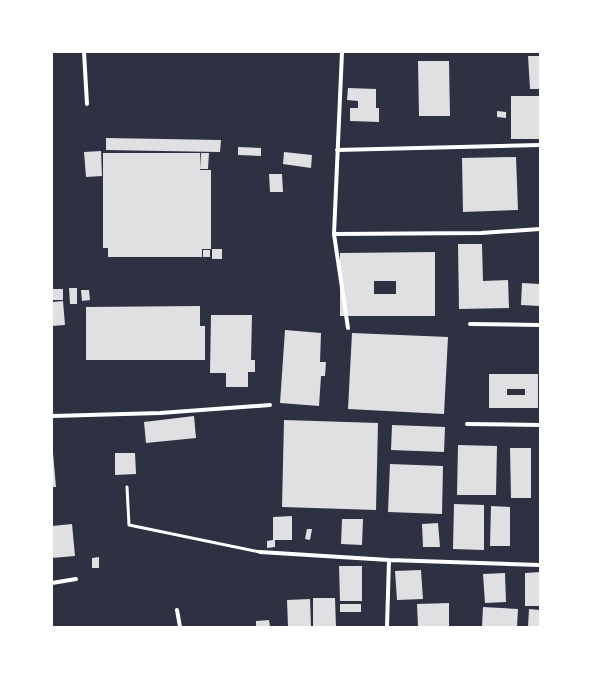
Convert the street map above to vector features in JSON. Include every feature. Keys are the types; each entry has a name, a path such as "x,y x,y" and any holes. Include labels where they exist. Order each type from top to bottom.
{"street":[{"path":"84,52 86,104"},
{"path":"342,52 334,234 348,328"},
{"path":"337,150 540,145"},
{"path":"334,234 481,233 540,229"},
{"path":"470,324 540,325"},
{"path":"52,416 160,413 270,405"},
{"path":"467,424 540,425"},
{"path":"260,552 389,560 540,565"},
{"path":"387,627 389,560"},
{"path":"52,582 76,579"},
{"path":"178,610 180,627"}],"lane":[{"path":"127,488 129,525 260,552"}],"building":[{"path":"528,56 540,56 540,89 530,89"},
{"path":"418,61 449,61 450,116 419,116"},
{"path":"348,88 376,89 376,108 379,108 379,122 350,121 350,108 358,108 358,101 347,100"},
{"path":"511,96 540,96 540,139 511,139"},
{"path":"497,111 506,112 506,118 497,117"},
{"path":"106,138 221,140 220,152 106,150"},
{"path":"238,147 261,148 261,156 238,155"},
{"path":"101,151 102,176 86,177 84,152"},
{"path":"284,152 312,155 311,168 283,164"},
{"path":"103,153 200,153 200,170 211,170 211,249 202,249 202,257 108,257 108,248 103,248"},
{"path":"201,153 209,153 208,169 200,169"},
{"path":"516,157 518,210 463,212 462,158"},
{"path":"269,174 282,174 283,192 270,192"},
{"path":"458,244 482,244 483,281 508,280 509,308 459,309"},
{"path":"212,249 222,249 222,259 212,259"},
{"path":"203,250 210,250 210,257 203,257"},
{"path":"435,252 435,316 340,316 340,253","holes":["374,281 396,281 396,294 374,294"]},
{"path":"522,283 540,284 540,306 521,305"},
{"path":"69,288 77,288 77,304 70,304"},
{"path":"52,289 63,289 63,300 52,300"},
{"path":"81,290 89,290 90,300 82,301"},
{"path":"63,301 65,325 52,326 52,302"},
{"path":"200,306 200,326 205,326 205,360 86,360 86,307"},
{"path":"211,315 252,315 251,360 255,360 255,372 248,372 248,387 226,387 226,373 210,373"},
{"path":"285,330 321,333 320,362 326,362 325,376 321,376 319,406 280,403"},
{"path":"352,333 448,337 444,414 348,409"},
{"path":"489,374 538,374 538,408 489,408","holes":["507,389 525,389 525,395 507,395"]},
{"path":"194,416 196,438 146,443 144,422"},
{"path":"284,420 378,423 376,510 282,507"},
{"path":"392,425 445,427 444,452 391,450"},
{"path":"458,445 497,446 496,495 457,495"},
{"path":"510,448 531,448 531,498 511,498"},
{"path":"53,453 56,487 52,487"},
{"path":"115,453 135,453 136,474 115,475"},
{"path":"390,464 443,466 442,514 388,512"},
{"path":"454,504 484,505 484,550 453,549"},
{"path":"491,506 510,507 510,546 490,546"},
{"path":"292,516 292,540 275,540 275,547 267,548 267,541 273,540 273,517"},
{"path":"342,519 363,519 362,545 341,544"},
{"path":"438,523 440,547 423,547 422,524"},
{"path":"72,524 75,556 52,558 52,526"},
{"path":"307,529 312,529 310,540 305,539"},
{"path":"99,557 99,568 92,568 92,558"},
{"path":"339,566 362,566 362,601 340,601"},
{"path":"421,570 423,599 397,600 395,571"},
{"path":"540,572 540,606 525,606 525,573"},
{"path":"505,573 506,602 485,603 483,574"},
{"path":"313,598 335,598 336,627 313,627"},
{"path":"310,599 311,627 288,627 287,600"},
{"path":"449,603 449,627 418,627 417,604"},
{"path":"340,604 361,604 361,612 340,612"},
{"path":"483,607 518,609 517,627 482,627"},
{"path":"529,609 540,610 540,627 528,627"},
{"path":"269,620 270,627 256,627 256,621"}]}
